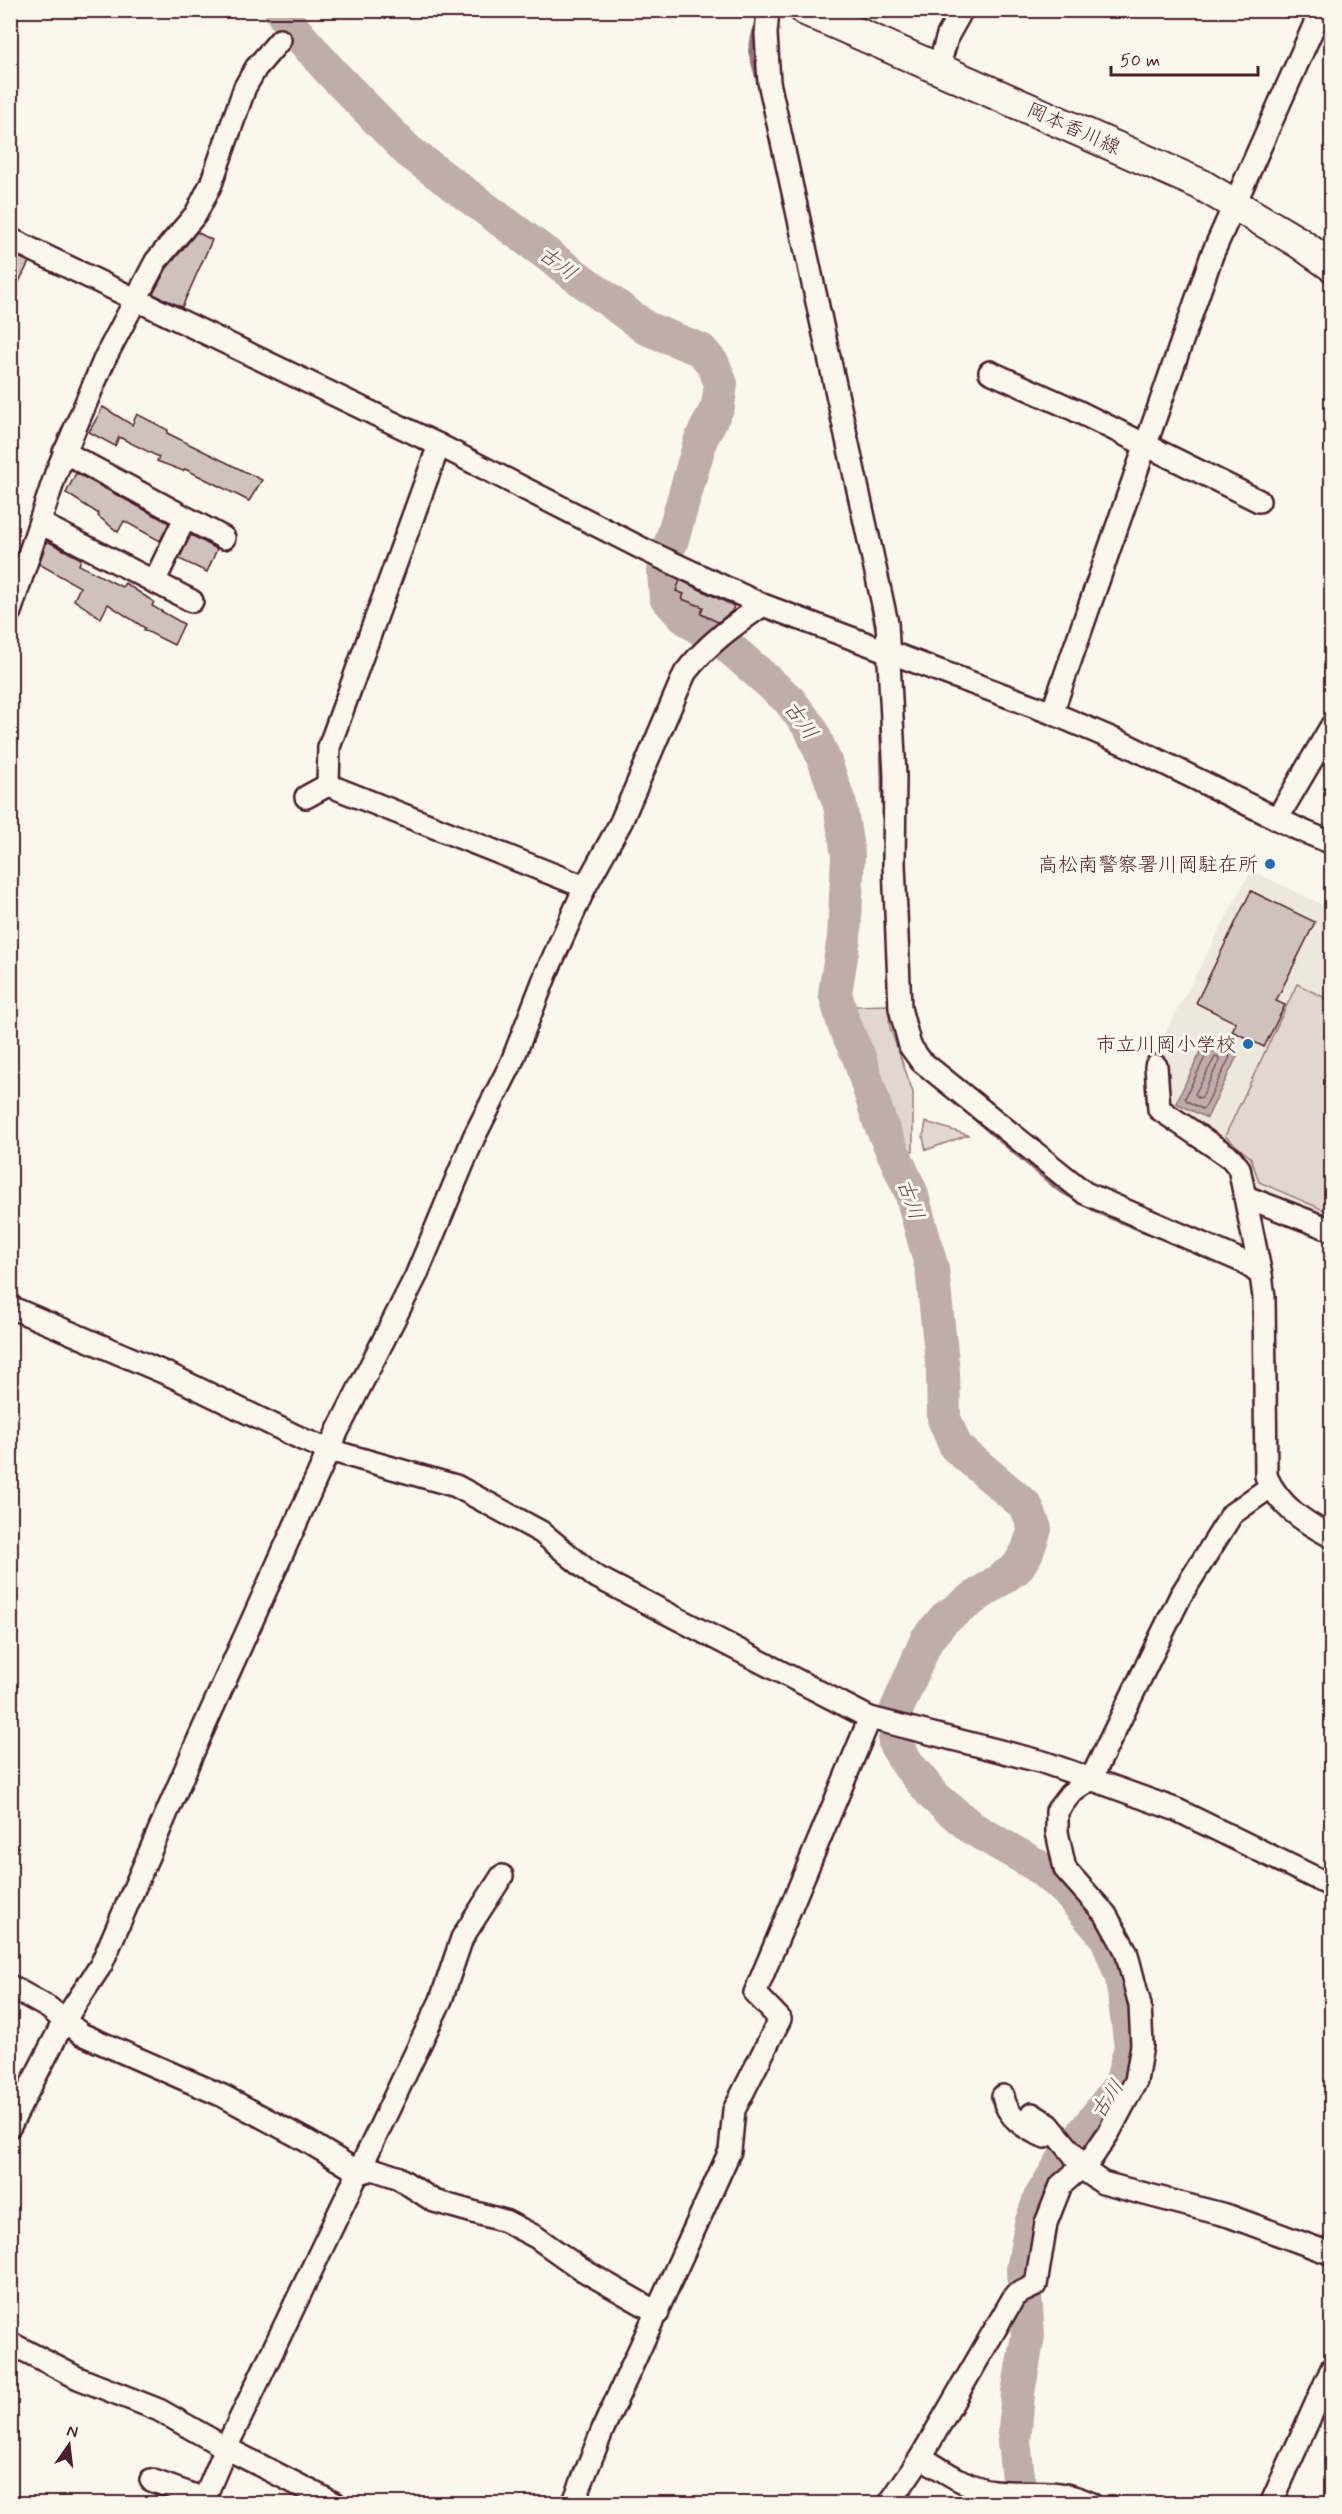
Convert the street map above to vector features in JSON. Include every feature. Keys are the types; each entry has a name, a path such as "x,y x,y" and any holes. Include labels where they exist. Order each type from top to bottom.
{"main road":[{"name":"岡本香川線","path":"805,10 1149,160 1234,203 1299,242 1332,266"}],"street":[{"path":"768,10 766,34 769,82 887,623 890,654 900,1008 910,1046 921,1061 1085,1193 1244,1262 1261,1275"},
{"path":"938,68 948,35 962,10"},
{"path":"1052,713 1212,255 1321,10"},
{"path":"10,612 18,567 40,523 64,452 105,358 156,261 196,214 211,183 245,87 256,68 280,40"},
{"path":"10,238 439,445 647,551 763,604 890,654 1052,713 1126,745 1276,819 1332,843"},
{"path":"990,372 1076,410 1259,501"},
{"path":"328,785 329,747 439,445"},
{"path":"64,452 224,538"},
{"path":"154,582 186,518"},
{"path":"40,523 192,601"},
{"path":"10,2126 64,2021 100,1965 329,1450 416,1276 470,1147 512,1064 546,974 585,887 621,822 685,673 700,652 763,604"},
{"path":"1276,819 1332,725"},
{"path":"306,797 328,785"},
{"path":"328,785 585,887"},
{"path":"1156,1066 1159,1108 1231,1158 1239,1168 1264,1297 1266,1476 1270,1486 1291,1511 1332,1537"},
{"path":"1246,1197 1332,1230"},
{"path":"10,1307 170,1375 304,1440 329,1450 456,1486 541,1532 593,1575 870,1718 1043,1762 1177,1810 1332,1887"},
{"path":"1003,2096 1005,2107 1016,2121 1073,2156 1091,2159 1109,2132 1136,2081 1142,2044 1140,2005 1125,1951 1106,1915 1065,1869 1057,1832 1058,1811 1070,1794 1091,1779 1181,1595 1232,1514 1270,1486"},
{"path":"573,2504 603,2429 658,2313 730,2151 734,2110 780,2019 755,1993 870,1718"},
{"path":"151,2480 203,2501 226,2448 360,2173 441,2000 462,1938 502,1876"},
{"path":"10,1986 50,2008 81,2034 223,2096 308,2141 360,2173 373,2169 397,2177 434,2201 505,2221 536,2237 581,2269 658,2313"},
{"path":"1032,2114 1049,2125 1073,2156 1103,2183 1229,2216 1332,2254"},
{"path":"889,2504 921,2457 1015,2295 1036,2284 1050,2214 1073,2156"},
{"path":"10,2343 78,2378 159,2410 226,2448 336,2504"},
{"path":"1271,2504 1332,2368"},
{"path":"921,2457 963,2482 992,2491 1046,2491 1083,2499 1091,2504"}],"shaded area":[{"name":"市立川岡小学校","path":"1251,870 1331,909 1331,1221 1250,1188 1168,1107 1162,1055 1165,1033"},
{"path":"1297,984 1331,1001 1331,1213 1259,1182 1251,1158 1225,1136"},
{"path":"848,996 855,1006 888,1005 890,1028 913,1092 913,1151 903,1150 847,1009"},
{"path":"926,1122 968,1135 926,1150 923,1138"}],"water":[{"path":"1208,1037 1239,1052 1207,1118 1176,1103"}],"building":[{"path":"197,232 212,240 182,307 153,294 167,268"},
{"path":"13,254 29,262 10,300 10,259"},
{"path":"103,407 132,425 137,414 168,430 167,433 262,480 249,501 185,469 183,471 157,461 159,457 119,437 115,446 89,432"},
{"path":"76,473 169,523 160,541 124,521 118,532 98,516 99,514 66,493"},
{"path":"191,535 217,549 207,572 179,559"},
{"path":"47,541 81,559 79,565 122,587 125,583 154,602 152,606 184,624 174,645 144,630 145,628 108,604 101,618 74,600 80,587 39,564"},
{"path":"680,580 734,606 732,611 718,622 701,614 703,607 682,599 684,594 676,591"},
{"path":"1251,891 1315,922 1276,1001 1285,1005 1264,1047 1232,1031 1236,1023 1196,1003"}],"waterway":[{"name":"古川","path":"281,10 289,24 331,72 408,151 646,328 701,350 713,364 721,384 718,406 701,439 671,543"},
{"path":"757,22 751,51 760,85"},
{"name":"古川","path":"664,572 666,597 683,616 701,629"},
{"path":"873,608 877,628"},
{"name":"古川","path":"730,648 789,700 811,729 840,805 848,855 844,938 835,993 844,1025 859,1057 880,1123 911,1192 932,1269 943,1371 944,1419 956,1447 1026,1506 1035,1529 1027,1552 1017,1568 945,1618 927,1639 896,1711"},
{"path":"882,726 884,803"},
{"path":"974,1117 1059,1189 1102,1213 1158,1236"},
{"name":"古川","path":"895,1740 895,1744 909,1766 935,1797 972,1828 1036,1865 1067,1891 1107,1938 1122,1978 1131,2047 1121,2084 1065,2157 1040,2198 1031,2224 1023,2270 1028,2336 1018,2393 1014,2442 1020,2496 1017,2504"},
{"path":"1326,2364 1332,2351"}],"place":[{"name":"高松南警察署川岡駐在所","path":"1270,864"},
{"name":"市立川岡小学校","path":"1248,1044"}]}
